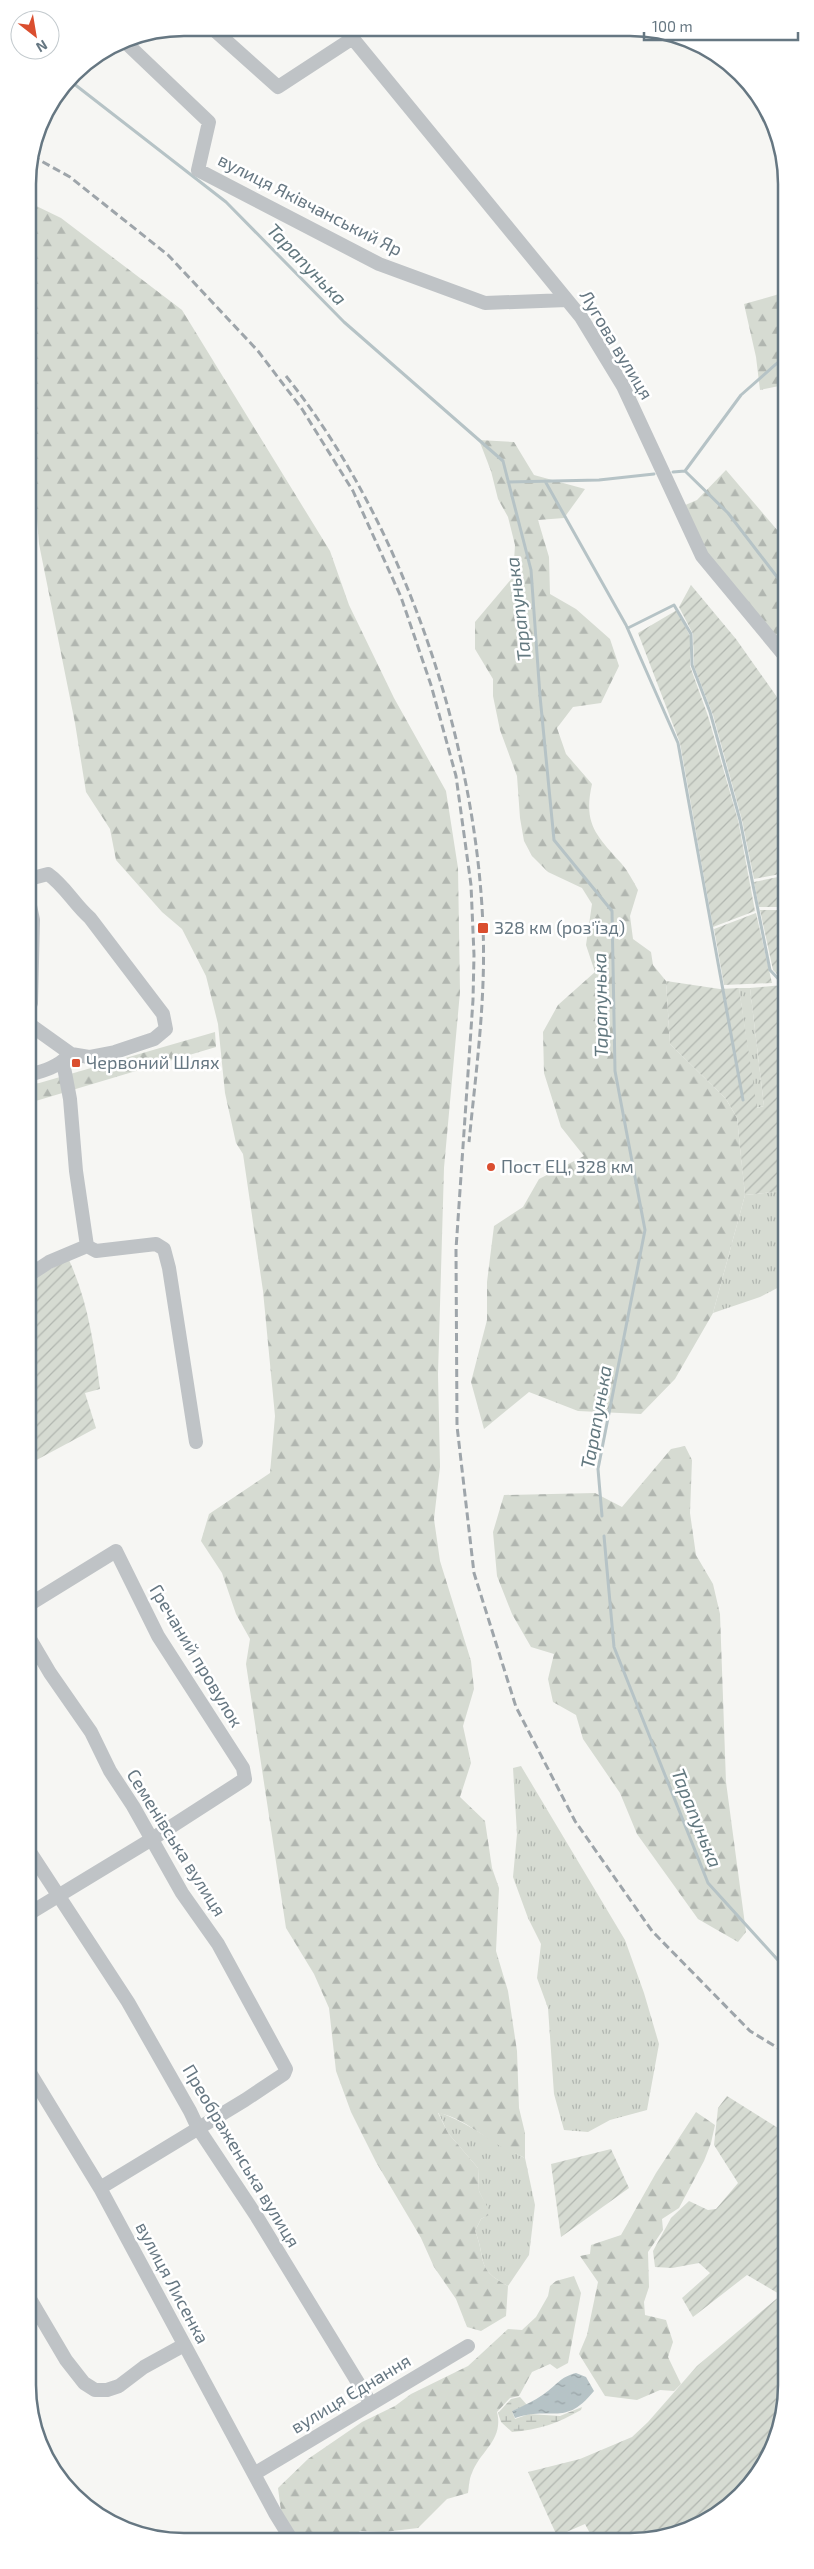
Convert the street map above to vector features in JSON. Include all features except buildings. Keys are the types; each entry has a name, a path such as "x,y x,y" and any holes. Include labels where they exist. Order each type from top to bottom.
{"street":[{"path":"222,37 278,88 344,37"},
{"name":"Лугова вулиця","path":"352,37 581,317 624,386 702,556 778,648"},
{"name":"вулиця Яківчанський Яр","path":"130,47 209,122 198,170 379,264 485,303 567,300"},
{"path":"37,877 48,874 61,883 77,906 90,918 164,1014 166,1029 154,1039 115,1052 89,1057 67,1058 37,1072"},
{"path":"37,1031 67,1058 76,1172 92,1249"},
{"path":"37,1270 50,1262 92,1249 156,1244 164,1249 169,1268 196,1442"},
{"name":"Гречаний провулок","path":"36,1600 116,1551 158,1636 243,1768 245,1779 152,1839"},
{"name":"Семенівська вулиця","path":"36,1650 91,1732 110,1771 152,1839 182,1893 218,1944 286,2069 284,2074 198,2128"},
{"path":"36,1909 152,1839"},
{"name":"Преображенська вулиця","path":"36,1862 128,2002 198,2128 258,2217 371,2404"},
{"name":"вулиця Лисенка","path":"36,2083 100,2188 275,2513 288,2533"},
{"path":"100,2188 198,2128"},
{"path":"36,2309 66,2360 84,2383 95,2390 107,2390 119,2386 144,2367 184,2345"},
{"name":"вулиця Єднання","path":"254,2474 468,2346"}],"green space":[{"path":"37,206 61,218 182,310 330,551 349,605 394,698 446,791 458,868 460,992 444,1168 438,1374 440,1467 434,1519 440,1561 471,1661 474,1689 463,1726 471,1763 460,1797 485,1821 492,1868 499,1888 496,1951 508,1991 517,2051 519,2108 525,2133 525,2158 503,2148 463,2122 438,2113 448,2133 478,2168 479,2191 491,2214 481,2219 475,2231 486,2268 497,2280 508,2286 506,2316 481,2331 467,2327 456,2299 434,2267 421,2238 376,2162 351,2112 336,2071 329,2008 314,1974 286,1928 246,1664 250,1639 236,1614 222,1573 201,1541 209,1514 270,1473 275,1416 263,1291 243,1154 236,1143 225,1093 218,1024 206,976 182,929 162,912 116,860 110,829 86,792 75,723 39,544 37,517"},
{"path":"778,294 778,386 760,390 756,357 744,304"},
{"path":"479,440 514,442 534,475 585,489 564,518 538,520 549,557 550,594 576,609 610,639 619,666 601,703 573,707 557,728 566,754 592,784 589,809 598,836 626,869 638,890 630,916 633,939 651,952 653,965 666,981 670,1044 726,1099 737,1118 745,1195 713,1313 675,1379 641,1414 578,1411 529,1392 484,1429 471,1382 487,1320 487,1282 494,1226 523,1207 539,1179 584,1156 561,1127 544,1073 543,1032 558,1005 595,972 586,945 592,904 582,888 548,872 532,856 524,841 520,818 517,776 500,730 493,696 493,679 475,649 475,622 513,577 515,545 508,517 498,499 491,471"},
{"path":"726,470 778,531 778,640 705,552 683,506 697,500"},
{"path":"691,585 736,639 778,698 778,874 754,879 742,820 713,715 694,666 693,634 679,607"},
{"path":"677,610 690,636 690,666 708,716 738,820 755,911 713,927 680,743 638,633"},
{"path":"778,877 778,907 759,907 754,882"},
{"path":"760,910 778,910 778,975 773,970"},
{"path":"756,913 772,983 724,985 714,929"},
{"path":"666,981 720,989 739,988 757,1108 764,1106 750,988 778,985 778,1192 745,1195 737,1118 726,1099 670,1044"},
{"path":"739,988 750,988 764,1106 756,1108"},
{"path":"215,1032 216,1047 37,1101 37,1084"},
{"path":"778,1192 778,1288 760,1297 713,1313 745,1195"},
{"path":"69,1260 86,1307 100,1389 85,1393 96,1428 36,1460 37,1275"},
{"path":"685,1446 692,1460 690,1513 696,1555 713,1584 720,1614 726,1782 746,1932 738,1942 698,1919 637,1834 620,1793 583,1739 576,1715 553,1702 548,1679 554,1654 531,1647 512,1614 497,1576 493,1532 504,1495 595,1493 622,1507 671,1449"},
{"path":"521,1766 625,1940 644,1993 659,2044 647,2110 610,2120 588,2132 564,2130 554,2094 548,2008 537,1978 541,1944 528,1918 513,1877 517,1834 513,1768"},
{"path":"727,2096 777,2127 777,2293 747,2275 693,2317 682,2298 710,2273 699,2263 672,2268 655,2267 653,2251 671,2218 689,2201 708,2210 716,2209 738,2183 714,2145 718,2108"},
{"path":"438,2112 461,2122 525,2158 535,2205 529,2255 508,2286 497,2280 486,2268 475,2231 481,2219 490,2214 479,2191 478,2168 448,2133"},
{"path":"696,2112 715,2125 711,2143 704,2161 679,2208 662,2219 663,2230 648,2252 649,2287 644,2302 645,2315 666,2320 673,2342 668,2357 681,2384 674,2391 660,2390 637,2400 605,2396 579,2354 587,2335 598,2282 580,2256 590,2254 591,2245 621,2235 656,2173"},
{"path":"611,2149 629,2188 561,2237 551,2164"},
{"path":"574,2276 581,2293 568,2363 557,2369 550,2364 532,2372 519,2396 510,2398 497,2412 497,2430 472,2473 468,2493 447,2499 418,2528 384,2532 294,2533 281,2511 278,2488 308,2459 362,2422 395,2406 411,2394 468,2366 508,2329 522,2330 536,2317 548,2296 550,2286 556,2281"},
{"path":"777,2298 777,2394 773,2423 753,2467 741,2482 720,2502 704,2513 668,2528 629,2533 590,2533 585,2524 564,2533 556,2533 528,2472 580,2459 632,2437 648,2422 697,2366"},
{"path":"520,2397 527,2405 512,2411 515,2419 529,2414 560,2416 582,2407 581,2410 573,2415 548,2425 531,2430 512,2432 501,2422 498,2413 511,2399"}],"water":[{"path":"576,2373 586,2377 594,2391 574,2409 557,2414 538,2414 515,2418 512,2411 536,2399 562,2379"}],"waterway":[{"name":"Тарапунька","path":"75,85 226,202 344,322 503,461 531,570 540,696 554,840 612,911 615,1071 645,1230 598,1469 602,1516"},
{"path":"685,471 741,395 778,362"},
{"name":"Тарапунька","path":"673,472 685,471 728,513 778,578"},
{"name":"Тарапунька","path":"508,482 599,480 654,474"},
{"path":"545,481 626,625 678,743 743,1100"},
{"path":"628,628 674,605 691,634 692,665 710,712 740,820 770,970 778,978"},
{"name":"Тарапунька","path":"604,1536 614,1647 708,1883 777,1959"}],"railway":[{"path":"39,160 70,177 168,255 258,351 302,409 353,491 401,597 431,685 456,776 471,885 474,955 473,1000 456,1249 457,1426 474,1573 516,1707 575,1821 652,1931 750,2031 777,2048"},
{"path":"286,376 328,434 365,498 398,565 426,636 448,709 466,783 477,856 484,954 482,1008 469,1142"}],"place":[{"name":"328 км (роз'їзд)","path":"483,928"},
{"name":"Червоний Шлях","path":"76,1063"},
{"name":"Пост ЕЦ, 328 км","path":"491,1167"}]}
